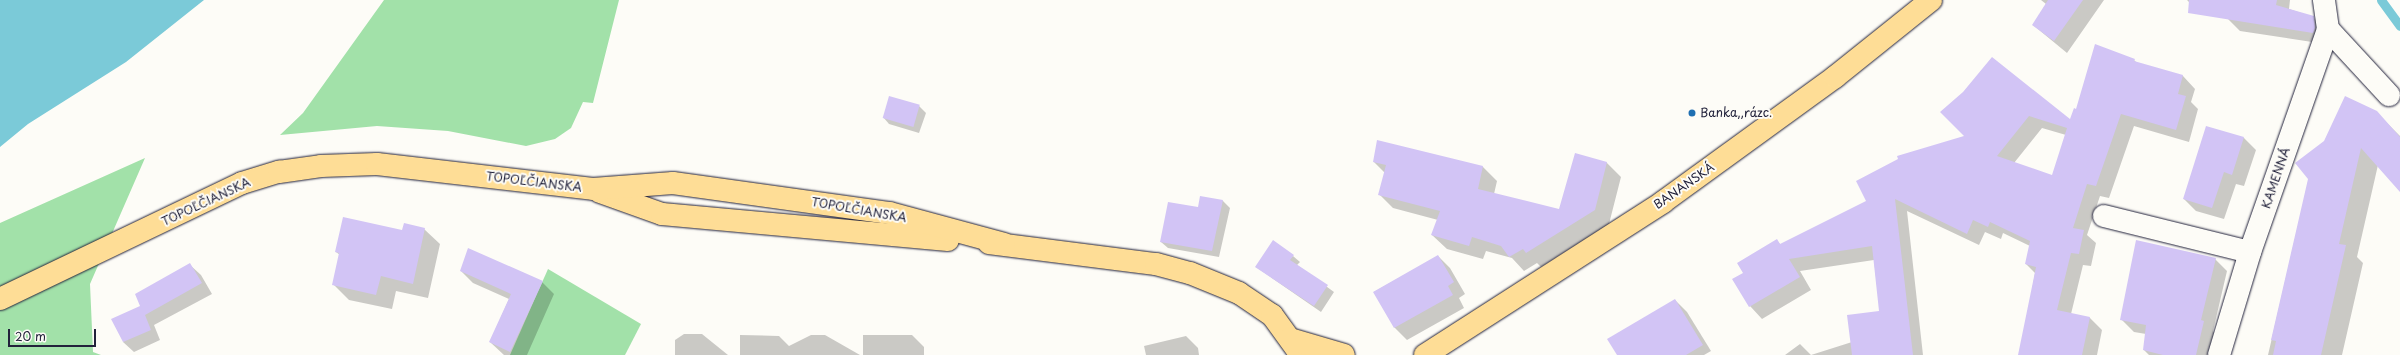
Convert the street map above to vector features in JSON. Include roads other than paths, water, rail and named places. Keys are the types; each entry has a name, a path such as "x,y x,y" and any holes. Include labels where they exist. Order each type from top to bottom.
{"main road":[{"name":"BANANSKÁ","path":"1425,355 1663,202 1836,77 1931,0"},
{"name":"TOPOĽČIANSKA","path":"0,299 242,183 279,172 321,166 377,164 593,189 673,183 890,213 1004,244"},
{"name":"TOPOĽČIANSKA","path":"593,189 662,214 1004,244 1156,264 1190,273 1239,293 1272,315 1295,347"},
{"path":"1295,347 1344,355"}],"street":[{"name":"KAMENNÁ","path":"2219,355 2250,252 2328,29 2324,0"},
{"path":"2328,29 2389,95"},
{"path":"2104,216 2250,252"}],"water":[{"path":"0,0 204,0 126,62 28,124 0,147"}],"waterway":[{"path":"2381,0 2400,26"}],"place":[{"name":"Banka,,rázc.","path":"1692,113"}]}
